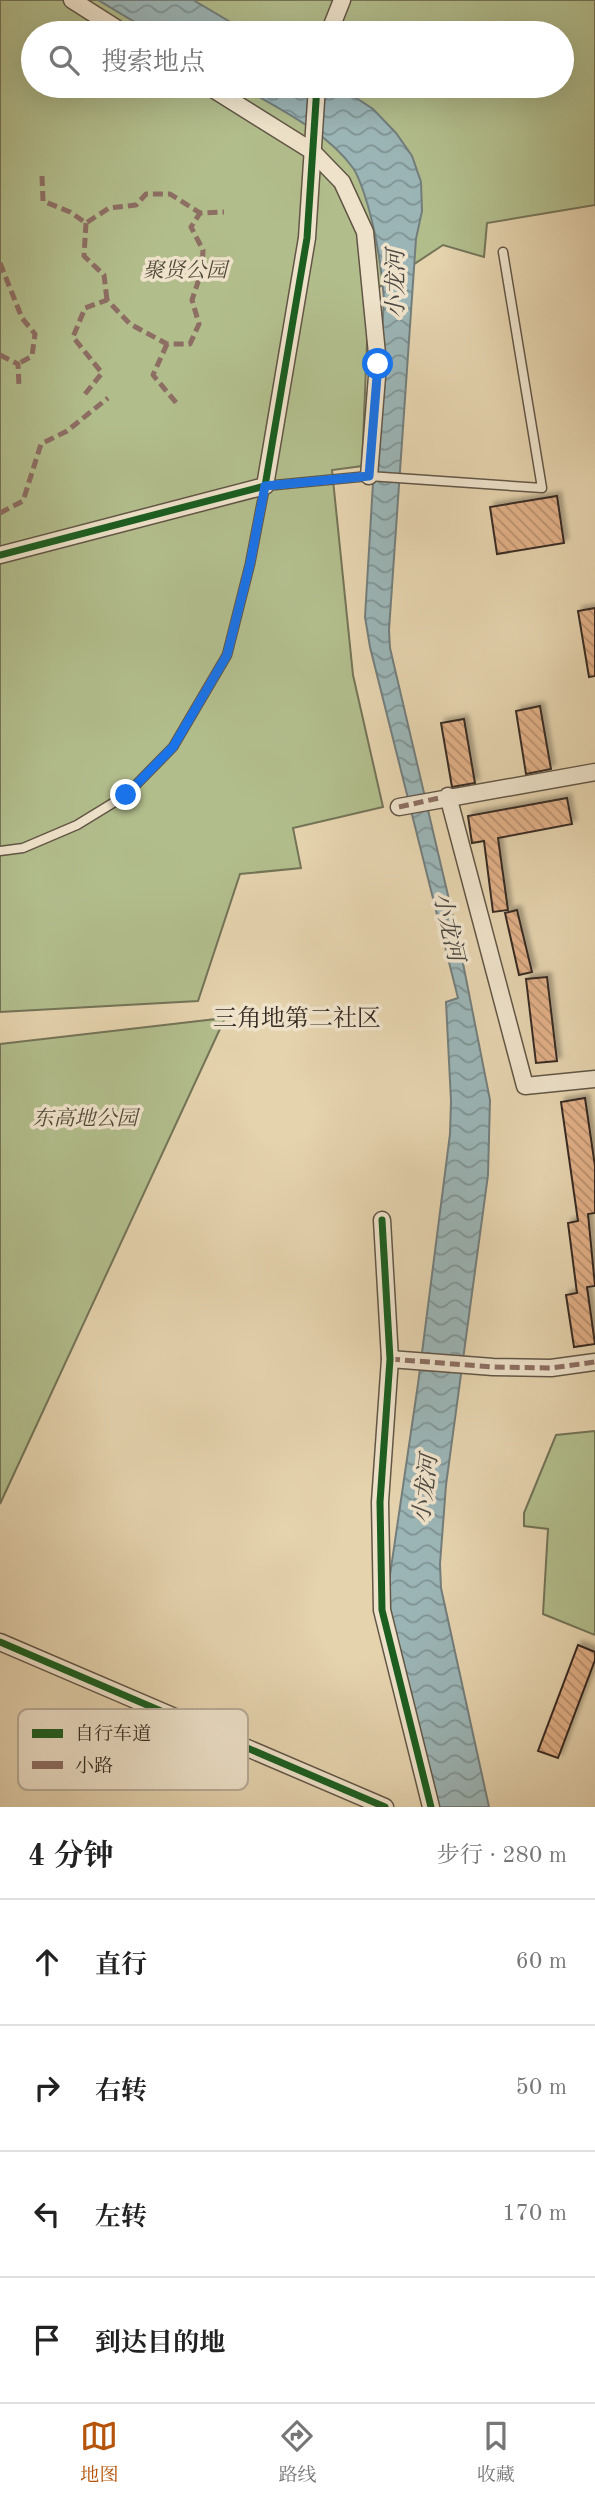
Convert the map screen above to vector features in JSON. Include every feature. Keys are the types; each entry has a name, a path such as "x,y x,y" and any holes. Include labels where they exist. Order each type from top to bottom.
{"street":[{"path":"72,0 105,21"},
{"path":"334,21 342,0"},
{"path":"229,98 312,146 342,182 365,232 378,364 369,476"},
{"path":"0,555 265,486 307,238 316,98"},
{"path":"399,807 443,797 595,772"},
{"path":"443,797 525,1086 595,1079"},
{"path":"382,1220 397,1359 380,1502 382,1610 431,1807"},
{"path":"397,1359 493,1367 551,1368 595,1362"},
{"path":"0,1642 156,1709"},
{"path":"248,1748 385,1807"}],"lane":[{"path":"0,851 23,848 77,825 126,795 173,747 227,655 250,564 265,486 369,476 542,488 503,252"}],"green space":[{"name":"聚贤公园","path":"0,0 595,0 595,205 487,223 484,257 443,245 369,294 362,466 332,470 353,675 383,807 293,828 301,868 240,874 198,1001 0,1012"},
{"name":"东高地公园","path":"225,1018 0,1504 0,1044"},
{"path":"595,1431 595,1635 543,1614 548,1529 524,1526 524,1513 556,1435"}],"water":[{"path":"98,0 193,0 229,21 133,21"},
{"name":"小龙河","path":"261,98 356,98 373,109 396,133 412,156 421,182 422,211 416,239 389,630 390,648 458,938 490,1100 488,1175 446,1485 440,1564 441,1588 489,1807 436,1807 385,1609 418,1384 450,1134 446,1002 458,998 370,647 365,617 384,299 375,233 353,168 316,132"}],"building":[{"path":"557,496 564,543 497,554 490,507"},
{"path":"595,608 595,676 589,677 578,611"},
{"path":"540,706 551,769 526,774 516,711"},
{"path":"464,719 475,783 452,787 441,723"},
{"path":"567,798 572,824 498,838 508,910 493,912 484,841 472,843 468,816"},
{"path":"517,910 532,972 519,975 505,913"},
{"path":"547,977 557,1061 536,1063 526,979"},
{"path":"585,1098 595,1166 595,1213 588,1214 595,1286 587,1287 595,1344 574,1347 566,1295 577,1293 568,1223 578,1221 561,1102"},
{"path":"578,1645 595,1652 595,1660 558,1758 538,1751"}],"marked path":[{"path":"42,176 43,201 70,212 86,223 109,208 136,205 146,194 170,194 200,213"},
{"path":"85,394 102,373 73,337 85,308 107,300 130,324 167,344 190,344 199,324 192,300 202,270 203,250 191,227 200,213 224,212"},
{"path":"86,223 84,256 104,275 107,300"},
{"path":"0,263 22,318 35,334 32,356 18,364"},
{"path":"167,344 153,375 178,405"},
{"path":"0,355 18,364 19,386"},
{"path":"0,513 23,501 41,444 67,431 108,398"},
{"path":"399,807 439,798"},
{"path":"390,1359 493,1367 551,1368 595,1362"}],"cycle path":[{"path":"0,555 265,486 307,238 316,98"},
{"path":"382,1220 390,1359 380,1502 382,1610 431,1807"},
{"path":"0,1642 156,1709"},
{"path":"248,1748 385,1807"}],"district":[{"name":"三角地第二社区","path":"297,1020"}],"route":[{"path":"126,795 173,747 227,655 250,564 265,486 369,476 378,364"}]}
